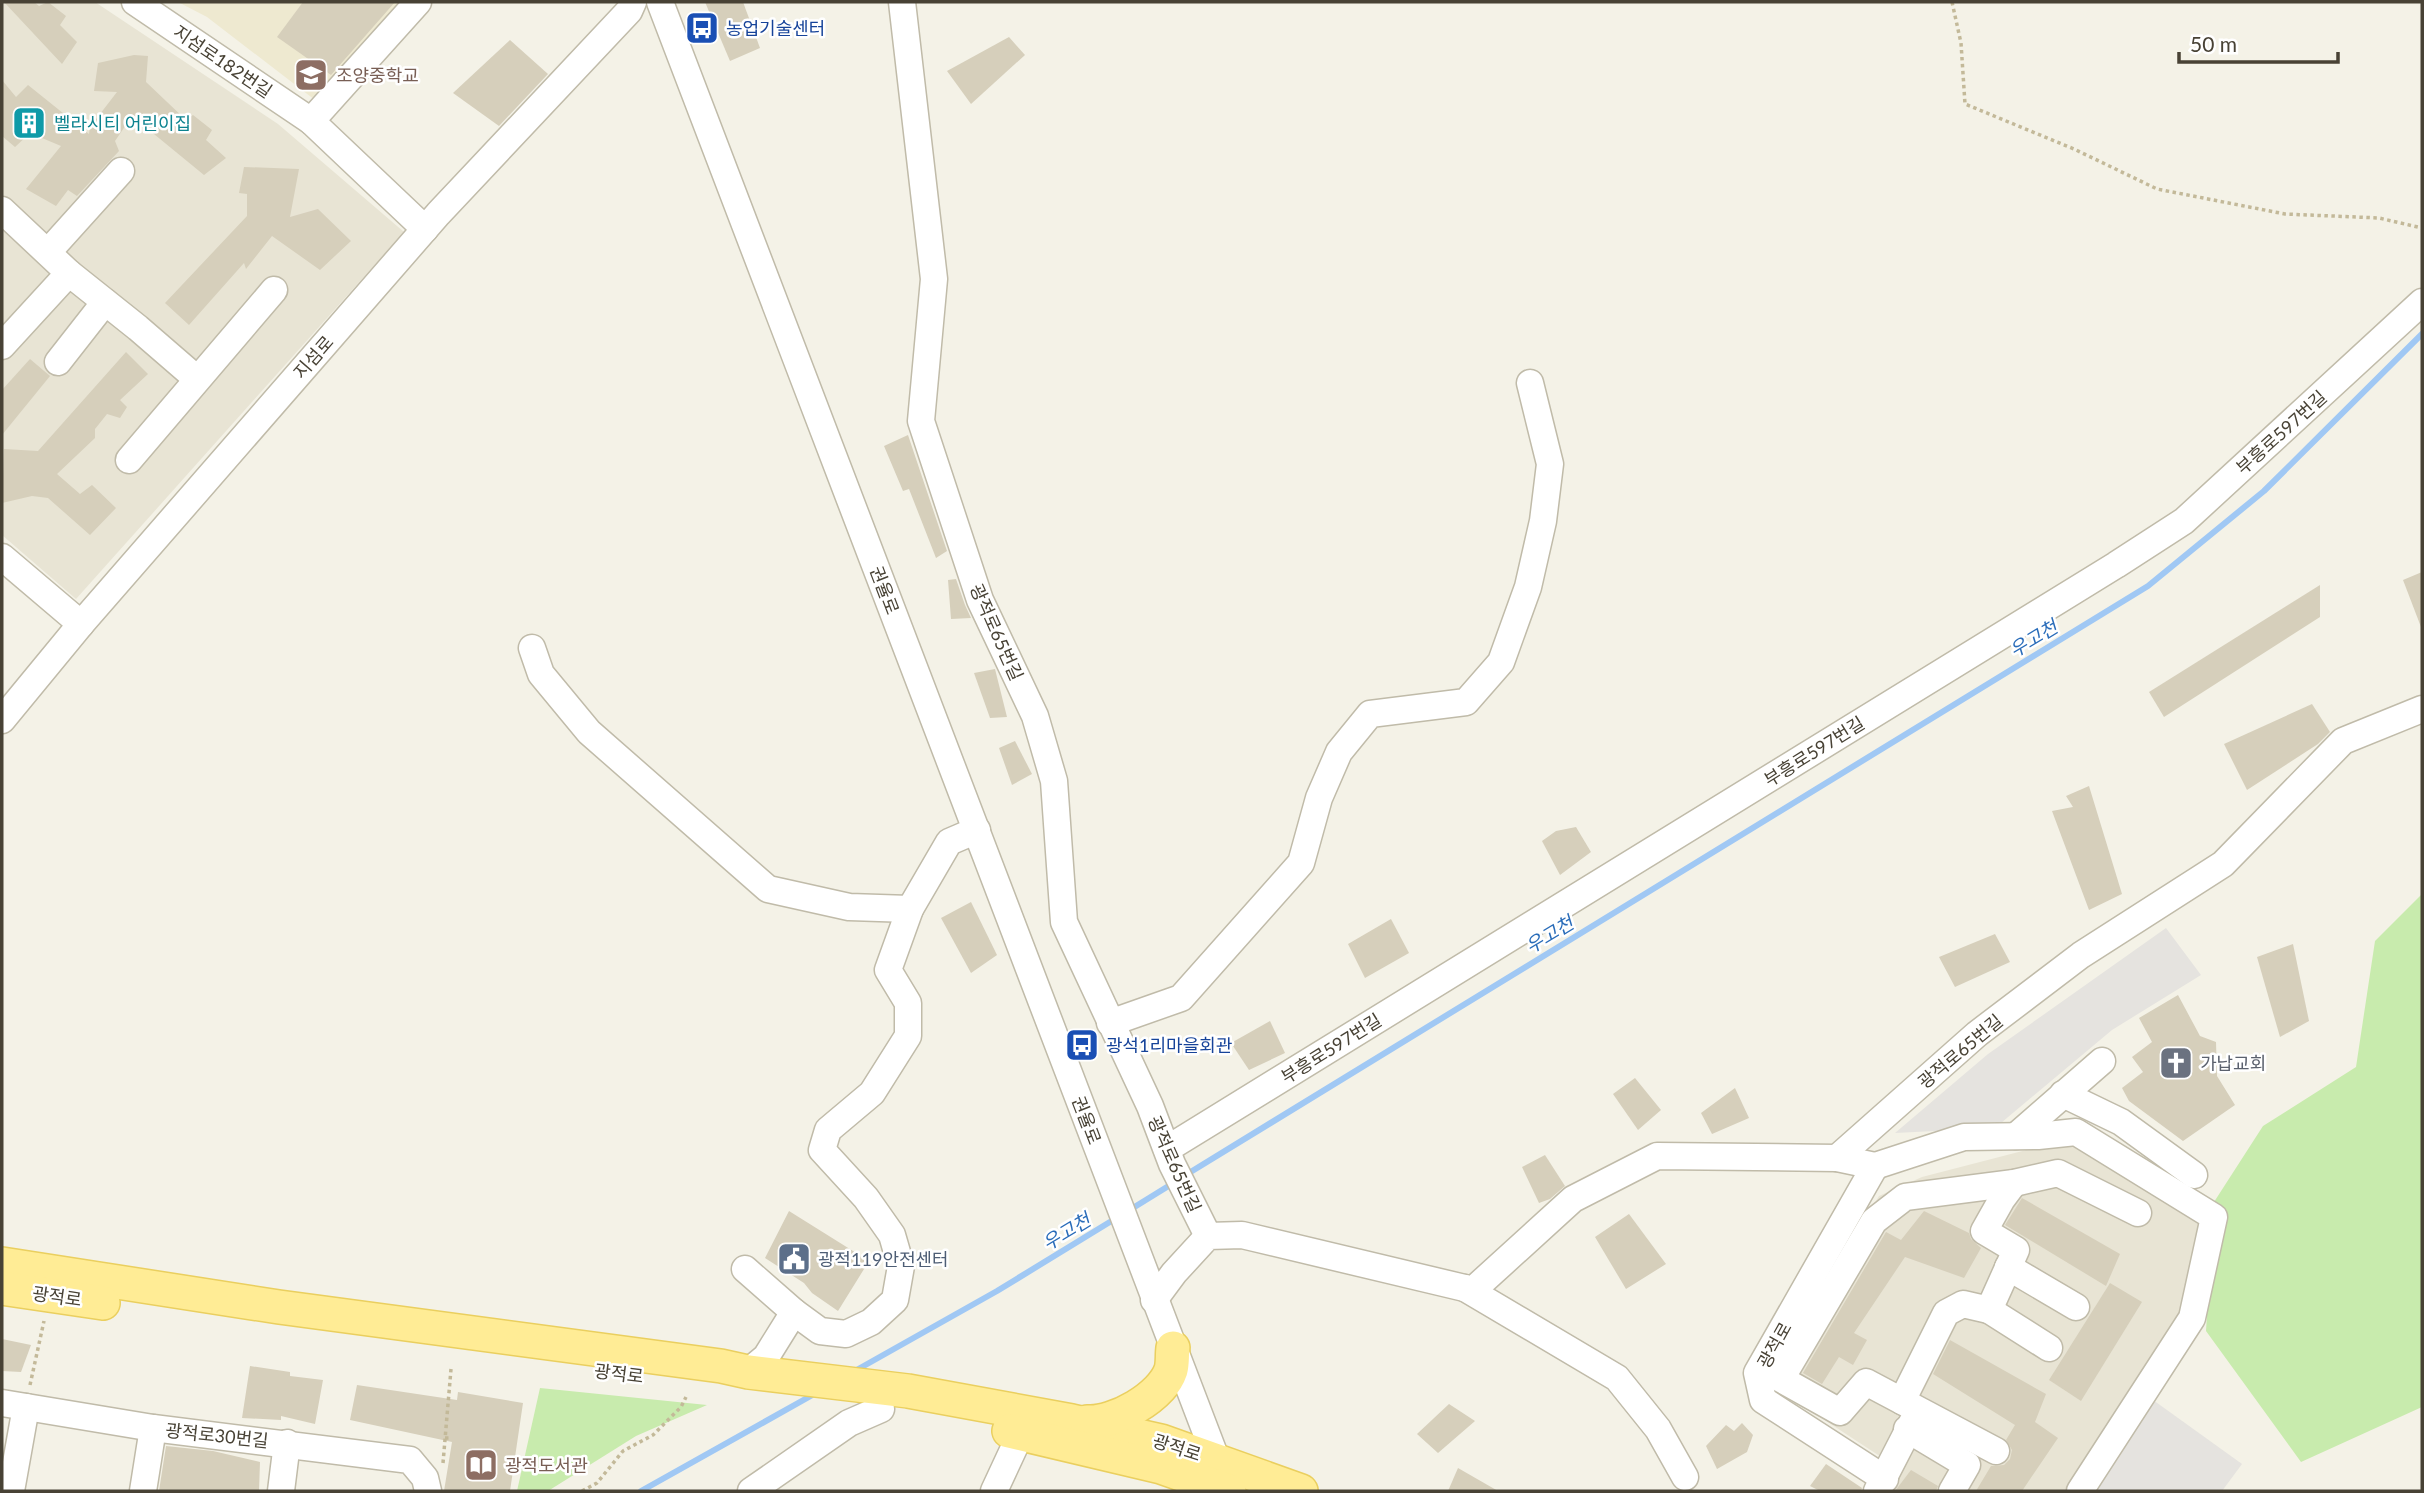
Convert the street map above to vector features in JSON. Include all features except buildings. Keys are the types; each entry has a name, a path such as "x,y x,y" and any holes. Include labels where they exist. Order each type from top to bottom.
{"main road":[{"name":"광적로","path":"2,1264 279,1307 707,1364 767,1379"},
{"name":"광적로","path":"2,1288 470,1355 767,1379"},
{"path":"1072,1421 1100,1423 1138,1405 1160,1388 1172,1369 1173,1348"},
{"path":"767,1379 875,1401"},
{"name":"광적로","path":"875,1401 1072,1421 1161,1441 1213,1481"},
{"name":"광적로","path":"875,1401 1021,1433 1213,1481 1301,1491"}],"street":[{"name":"지섬로182번길","path":"135,2 311,121 425,229"},
{"path":"311,121 418,2"},
{"name":"지섬로","path":"2,720 81,624 425,229 629,11 633,2"},
{"name":"권율로","path":"660,2 1154,1300"},
{"name":"광적로65번길","path":"902,2 934,279 921,421 979,600 1035,716 1054,781 1064,922 1150,1106 1169,1157 1208,1236"},
{"path":"48,252 121,172"},
{"path":"2,210 69,273 197,379"},
{"path":"2,346 69,273"},
{"path":"129,460 274,290"},
{"path":"58,362 104,302"},
{"name":"부흥로597번길","path":"1169,1157 2185,521 2422,302"},
{"path":"1110,1023 1181,998 1301,863 1319,798 1339,752 1370,714 1466,702 1501,662 1528,587 1543,521 1550,464 1530,383"},
{"path":"2,557 81,624"},
{"path":"532,648 541,674 589,732 768,889 849,907 910,909"},
{"name":"광적로65번길","path":"1837,1157 1977,1034 2081,955 2223,864 2343,741 2422,709"},
{"path":"745,1269 820,1331 846,1334 871,1322 895,1300 901,1266 892,1236 866,1198 822,1150 828,1129 872,1093 908,1037 908,1003 888,970 910,909 949,842 976,830"},
{"path":"2016,1136 2102,1061"},
{"path":"2063,1094 2121,1122 2194,1175"},
{"path":"1213,1481 1173,1348 1154,1300 1174,1273 1208,1236 1242,1235 1473,1290 1573,1199 1657,1156 1837,1157 1875,1166 1964,1137 2076,1132 2214,1217 2192,1318 2080,1491"},
{"name":"광적로","path":"1875,1166 1757,1373 1763,1400 1881,1485"},
{"path":"1952,1491 1967,1465 1909,1413 1867,1382 1840,1412 1781,1379 1874,1221 1905,1196 2014,1183 2058,1173 2138,1213"},
{"path":"1989,1310 2016,1250 1984,1231 2014,1183"},
{"path":"2008,1266 2076,1307"},
{"path":"1465,1288 1616,1378 1658,1429 1685,1477"},
{"path":"1881,1485 1946,1313 1963,1304 1989,1310 2049,1348"},
{"path":"767,1379 765,1357 794,1312"},
{"path":"751,1491 849,1423 875,1401"},
{"path":"11,1491 18,1402"},
{"name":"광적로30번길","path":"18,1402 153,1428 410,1460 425,1478 428,1491"},
{"path":"1909,1413 1996,1451"},
{"path":"143,1491 153,1428"},
{"path":"994,1491 1021,1433"},
{"path":"281,1491 288,1443"}],"path":[{"path":"1952,2 1961,43 1965,104 2074,149 2157,189 2286,214 2379,218 2422,228"},
{"path":"18,1402 45,1318"},
{"path":"443,1452 451,1369"},
{"path":"582,1491 597,1483 623,1451 653,1434 681,1407 686,1397"},
{"path":"445,1437 452,1438"}],"shaded area":[{"path":"2,2 95,2 278,124 404,232 76,599 2,535"},
{"name":"조양중학교","path":"178,2 409,2 315,100 207,17"},
{"path":"2166,928 2201,975 2112,1030 1995,1128 1895,1133 1988,1054"},
{"path":"2092,1133 2196,1202 2201,1257 2183,1318 2068,1491 1884,1491 1898,1468 1768,1383 1879,1196 1922,1177"},
{"path":"2153,1400 2242,1464 2222,1491 2096,1491"}],"green space":[{"path":"2422,894 2422,1407 2301,1462 2206,1331 2214,1202 2263,1126 2356,1067 2375,941"},
{"path":"540,1388 707,1405 636,1436 548,1491 517,1491"}],"waterway":[{"name":"우고천","path":"1184,1176 2148,586 2264,491 2422,334"},
{"name":"우고천","path":"1128,1211 1175,1182"},
{"name":"우고천","path":"853,1372 997,1291 1118,1217"},
{"name":"우고천","path":"641,1491 816,1393"}],"place":[{"name":"농업기술센터","path":"702,28"},
{"name":"조양중학교","path":"311,75"},
{"name":"벨라시티 어린이집","path":"29,123"},
{"name":"광석1리마을회관","path":"1082,1045"},
{"name":"가납교회","path":"2176,1063"},
{"name":"광적119안전센터","path":"794,1259"},
{"name":"광적도서관","path":"481,1465"}]}
